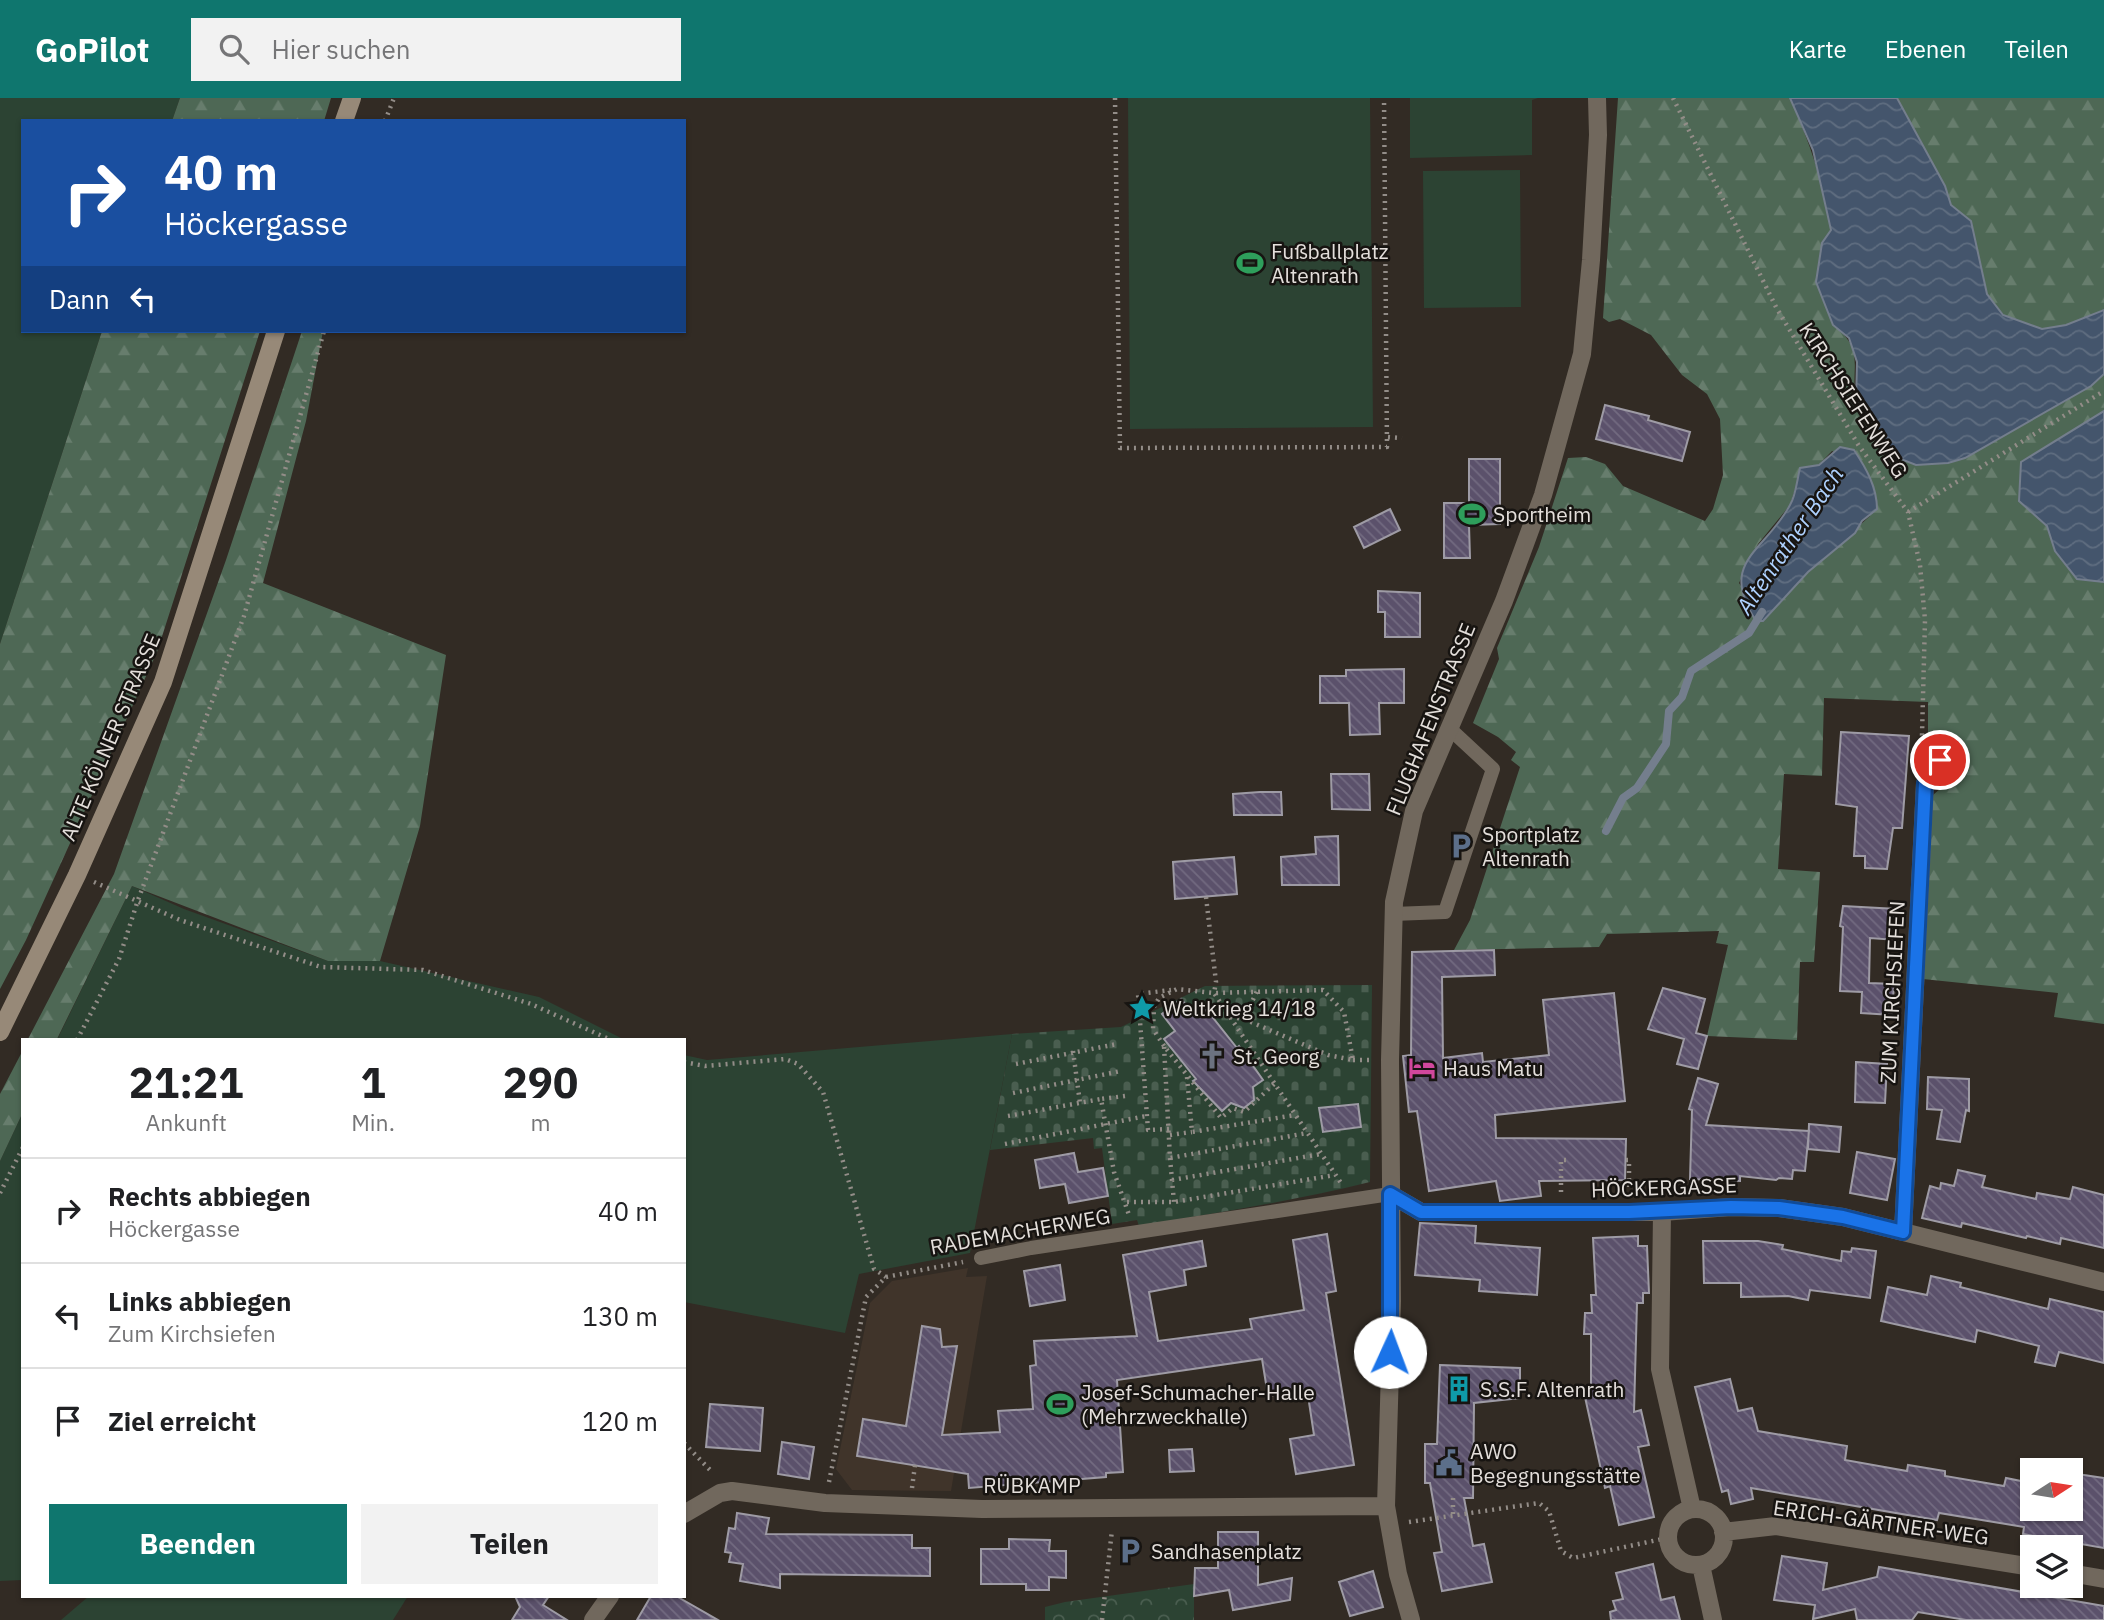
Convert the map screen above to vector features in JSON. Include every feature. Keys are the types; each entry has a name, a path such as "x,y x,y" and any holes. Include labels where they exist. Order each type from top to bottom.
{"main road":[{"path":"345,119 352,98"},
{"name":"ALTE KÖLNER STRASSE","path":"0,1032 77,875 163,682 275,333"}],"street":[{"name":"FLUGHAFENSTRASSE","path":"1411,1620 1388,1525 1386,1506 1392,1301 1390,1194 1393,914 1399,870 1411,821 1504,601 1543,495 1582,354 1591,260 1598,135 1597,98"},
{"name":"ZUM KIRCHSIEFEN","path":"1903,1232 1925,783 1940,760"},
{"name":"HÖCKERGASSE","path":"1390,1194 1421,1212 1662,1212 1731,1207 1779,1208 1843,1217 2104,1282"},
{"path":"1662,1212 1660,1369 1692,1509"},
{"name":"RÜBKAMP","path":"720,1493 761,1493 825,1503 982,1509 1386,1506"},
{"path":"686,1513 720,1493"},
{"path":"1692,1509 1711,1513 1723,1532 1721,1550 1701,1565 1678,1559 1671,1550 1668,1538 1673,1521 1692,1509"},
{"name":"ERICH-GÄRTNER-WEG","path":"1723,1532 1776,1526 2020,1565"},
{"path":"1701,1565 1713,1620"},
{"path":"2083,1575 2104,1579"},
{"path":"593,1620 609,1598"}],"lane":[{"path":"1393,914 1445,912 1493,769 1450,729"},
{"name":"RADEMACHERWEG","path":"981,1258 1390,1194"}],"path":[{"path":"386,119 394,98"},
{"path":"1115,98 1120,448 1387,447 1384,98"},
{"name":"KIRCHSIEFENWEG","path":"1673,98 1776,307 1860,446 1909,512"},
{"path":"78,1038 119,959 138,900 244,616 323,333"},
{"path":"1940,760 1925,747 1922,735 1925,620 1920,565 1909,512 2104,391"},
{"path":"1388,437 1402,438"},
{"path":"77,875 180,920 321,967 423,970 531,1004 607,1038"},
{"path":"1206,897 1216,982 1214,993 1353,1201"},
{"path":"1178,989 1159,998 1154,1007 1153,1029 1187,1077 1221,1118 1233,1108 1244,1112 1274,1084"},
{"path":"1295,1115 1192,1132 1148,1130 1138,994 1178,989 1214,993 1322,990 1344,1012 1353,1060"},
{"path":"1244,1019 1256,991"},
{"path":"1231,1017 1244,1019 1328,1055 1369,1060"},
{"path":"1016,1064 1117,1044"},
{"path":"1164,1046 1174,1202"},
{"path":"1073,1051 1080,1102"},
{"path":"686,1062 705,1066 785,1059 798,1064 823,1092 874,1269 886,1276 866,1297 862,1308 828,1484"},
{"path":"1013,1093 1077,1077 1121,1071"},
{"path":"1187,1077 1192,1132"},
{"path":"1009,1116 1125,1096"},
{"path":"1101,1099 1115,1172 1127,1202 1133,1233"},
{"path":"1005,1144 1146,1116"},
{"path":"1170,1158 1307,1133"},
{"path":"0,1193 21,1151"},
{"path":"1172,1180 1321,1154"},
{"path":"1561,1212 1561,1160 1567,1160"},
{"path":"1626,1160 1629,1160 1629,1189"},
{"path":"1127,1202 1174,1202 1335,1175"},
{"name":"RADEMACHERWEG","path":"886,1276 981,1258"},
{"path":"686,1445 712,1472 720,1493"},
{"path":"1453,1498 1453,1516"},
{"path":"1388,1525 1539,1503 1549,1511 1561,1551 1573,1558 1668,1538"},
{"path":"1102,1620 1114,1508"}],"shaded area":[{"path":"968,1268 966,1277 987,1276 951,1491 852,1490 836,1469 870,1303 892,1281"}],"green space":[{"path":"0,98 180,98 173,119 21,119 21,333 101,333 0,644"},
{"path":"180,98 331,98 325,119 173,119"},
{"name":"Fußballplatz Altenrath","path":"1128,98 1370,98 1373,427 1130,429"},
{"path":"1410,98 1538,98 1532,100 1532,155 1410,158"},
{"path":"1618,98 1790,98 1815,162 1828,213 1831,230 1822,243 1833,325 1850,342 1853,351 1856,400 1861,415 1893,456 1965,458 2091,386 2104,374 2104,411 2021,462 2019,501 2047,526 2055,551 2077,579 2104,582 2104,1024 2054,1017 2058,993 1923,979 1933,795 1956,775 1959,738 1928,737 1928,702 1824,698 1822,776 1784,774 1778,869 1820,872 1814,962 1800,962 1797,1040 1707,1036 1728,945 1716,943 1719,931 1607,934 1599,947 1454,950 1470,920 1520,767 1511,760 1516,752 1498,737 1473,723 1499,659 1497,648 1539,547 1568,458 1586,457 1605,464 1623,486 1705,521 1713,509 1723,475 1720,419 1707,394 1682,375 1651,335 1620,319 1609,322 1603,318","holes":["1832,451 1863,465 1874,487 1870,516 1808,572 1763,621 1739,583 1758,544 1790,505 1795,489"]},
{"path":"1897,98 2104,98 2104,310 2066,325 2042,329 2003,315 1987,294 1971,221 1951,205 1944,186"},
{"path":"1520,170 1521,307 1424,308 1423,171"},
{"path":"101,333 259,333 157,652 26,940 0,989 0,644"},
{"path":"301,333 323,333 306,421 263,583 446,655 420,826 380,961 328,961 132,886 57,1038 29,1038 114,874 226,560"},
{"path":"132,886 184,909 328,961 380,961 539,997 621,1038 58,1038"},
{"path":"1372,985 1370,1182 1283,1201 1139,1226 1137,1220 1112,1224 1102,1148 1094,1149 1093,1138 990,1150 1012,1034 1121,1027 1205,986"},
{"path":"1012,1034 970,1253 859,1274 845,1333 686,1302 686,1055 707,1060"},
{"path":"21,1054 21,1116 0,1161 0,1094"},
{"path":"21,1116 21,1580 0,1581 0,1161"},
{"path":"1194,1584 1194,1620 1045,1620 1045,1607 1065,1602"},
{"path":"87,1598 407,1598 393,1620 61,1620"}],"water":[{"path":"1790,98 1897,98 1945,186 1951,205 1971,221 1987,294 2003,315 2042,329 2066,325 2104,310 2104,374 2091,386 1965,458 1948,463 1916,465 1893,456 1861,413 1856,401 1857,362 1849,338 1833,325 1816,282 1822,243 1831,230 1813,150"},
{"path":"2104,411 2104,582 2077,579 2055,551 2047,526 2019,501 2021,462"},
{"path":"1840,447 1854,450 1863,464 1873,485 1877,509 1862,521 1855,533 1808,572 1763,621 1756,621 1745,601 1741,584 1743,570 1749,558 1790,505 1800,468 1819,465"}],"building":[{"path":"1605,405 1649,416 1648,420 1690,432 1682,461 1596,439"},
{"name":"Sportheim","path":"1469,459 1500,459 1500,524 1469,525 1470,558 1444,558 1444,503 1469,503"},
{"path":"1390,509 1400,530 1364,548 1354,527"},
{"path":"1378,591 1420,593 1420,637 1385,637 1385,612 1378,612"},
{"path":"1404,669 1404,703 1379,703 1380,734 1350,735 1349,703 1320,703 1320,676 1346,676 1346,670"},
{"path":"1841,732 1909,736 1902,828 1893,828 1887,869 1865,868 1865,856 1854,856 1857,807 1836,804"},
{"path":"1331,774 1369,774 1370,810 1332,809"},
{"path":"1281,792 1282,815 1234,815 1233,794"},
{"path":"1338,836 1339,885 1282,885 1281,857 1316,854 1315,837"},
{"path":"1234,857 1237,894 1175,899 1173,862"},
{"path":"1843,906 1897,909 1896,940 1870,938 1869,983 1894,984 1892,1015 1861,1013 1862,992 1840,991 1843,927 1840,926"},
{"path":"1494,950 1495,975 1442,977 1443,1058 1482,1053 1483,1062 1549,1055 1543,1000 1614,993 1625,1101 1495,1115 1496,1138 1626,1139 1625,1180 1539,1181 1541,1196 1500,1201 1496,1181 1429,1191 1417,1111 1409,1112 1403,1056 1411,1055 1412,952"},
{"path":"1663,988 1705,999 1696,1033 1707,1036 1698,1069 1677,1064 1684,1039 1648,1029"},
{"name":"St. Georg","path":"1181,999 1195,1016 1206,1009 1237,1048 1239,1046 1263,1080 1253,1087 1254,1100 1244,1108 1231,1103 1222,1111 1193,1081 1196,1079 1164,1039 1175,1031 1162,1014"},
{"path":"1856,1062 1887,1064 1885,1103 1855,1102"},
{"path":"1928,1077 1969,1079 1969,1111 1966,1110 1960,1142 1937,1139 1942,1110 1927,1109"},
{"path":"1698,1078 1718,1084 1706,1125 1809,1131 1805,1171 1793,1170 1792,1179 1740,1176 1740,1181 1690,1179 1692,1110 1689,1109"},
{"path":"1358,1104 1361,1127 1323,1132 1319,1108"},
{"path":"1809,1124 1841,1127 1839,1152 1808,1149"},
{"path":"1857,1152 1895,1159 1887,1200 1850,1193"},
{"path":"1074,1153 1078,1172 1103,1168 1108,1196 1069,1203 1065,1184 1040,1188 1035,1160"},
{"path":"1958,1170 1985,1176 1982,1187 2036,1199 2037,1193 2070,1199 2073,1187 2104,1195 2104,1248 2061,1238 2060,1244 1962,1223 1961,1227 1922,1218 1930,1186 1940,1189 1941,1183 1954,1186"},
{"path":"1420,1223 1476,1226 1475,1243 1540,1248 1537,1295 1479,1291 1480,1280 1415,1275"},
{"path":"1327,1234 1336,1291 1326,1293 1354,1465 1296,1474 1290,1439 1314,1435 1307,1389 1268,1396 1262,1359 1117,1380 1123,1472 1106,1473 1106,1477 969,1488 968,1474 857,1456 863,1419 906,1426 922,1326 940,1329 942,1347 957,1346 942,1435 1000,1432 998,1411 1033,1409 1030,1366 1036,1365 1034,1341 1137,1336 1123,1255 1202,1241 1206,1266 1184,1270 1186,1285 1149,1292 1158,1341 1252,1329 1250,1319 1304,1310 1293,1240"},
{"path":"1638,1236 1638,1246 1647,1246 1649,1293 1643,1293 1643,1303 1637,1303 1634,1412 1641,1410 1649,1445 1638,1447 1654,1517 1619,1525 1610,1486 1605,1488 1585,1397 1591,1396 1591,1334 1584,1334 1585,1313 1592,1313 1591,1295 1596,1295 1593,1238"},
{"path":"1703,1241 1758,1241 1783,1245 1782,1249 1841,1261 1842,1251 1851,1252 1852,1248 1876,1251 1870,1298 1810,1290 1808,1300 1788,1296 1741,1297 1741,1283 1704,1283"},
{"path":"1060,1265 1065,1300 1030,1306 1024,1271"},
{"path":"1931,1276 1961,1283 1960,1287 2048,1309 2050,1299 2104,1312 2104,1363 2059,1352 2055,1366 2035,1362 2039,1346 1977,1330 1975,1342 1881,1321 1888,1287 1927,1295"},
{"path":"1440,1365 1520,1368 1520,1398 1474,1403 1473,1498 1464,1498 1473,1546 1484,1544 1492,1582 1442,1591 1434,1553 1442,1552 1430,1483 1425,1483 1425,1444 1437,1444"},
{"path":"1730,1379 1738,1411 1752,1408 1758,1431 1847,1446 1845,1460 1907,1471 1908,1465 1945,1471 1945,1476 2004,1486 2006,1478 2020,1481 2020,1521 2083,1521 2083,1475 2104,1478 2104,1548 2083,1544 2083,1535 2029,1535 2023,1534 2024,1527 1939,1513 1937,1520 1751,1488 1753,1499 1731,1504 1728,1490 1722,1492 1695,1387"},
{"path":"710,1404 763,1408 760,1451 706,1447"},
{"path":"782,1442 814,1447 809,1479 778,1474"},
{"path":"1192,1449 1194,1471 1170,1472 1169,1450"},
{"path":"737,1513 769,1518 766,1534 912,1535 912,1548 930,1548 930,1576 780,1574 780,1588 740,1581 743,1564 729,1562 731,1553 725,1552 729,1528 735,1529"},
{"path":"1218,1532 1258,1532 1258,1585 1292,1578 1290,1600 1233,1610 1229,1590 1194,1596 1195,1568 1218,1568"},
{"path":"1009,1539 1050,1540 1049,1551 1066,1551 1066,1578 1049,1577 1049,1590 1026,1590 1026,1584 981,1584 981,1549 1009,1549"},
{"path":"1782,1556 1827,1563 1823,1590 1877,1577 1879,1567 2020,1591 2020,1598 2058,1598 2104,1606 2104,1620 1966,1620 1918,1612 1912,1620 1857,1620 1855,1609 1813,1619 1815,1605 1774,1600"},
{"path":"1653,1564 1661,1600 1674,1597 1680,1620 1611,1620 1610,1612 1616,1610 1613,1601 1623,1599 1616,1573"},
{"path":"1373,1571 1383,1607 1350,1616 1339,1582"},
{"path":"516,1598 548,1598 543,1605 567,1620 512,1620 520,1607"},
{"path":"650,1598 680,1598 718,1620 637,1620"}],"waterway":[{"name":"Altenrather Bach","path":"1606,831 1623,798 1637,788 1666,744 1669,711 1682,697 1691,671 1749,633 1762,612"}],"place":[{"name":"Fußballplatz Altenrath","path":"1250,263"},
{"name":"Sportheim","path":"1472,514"},
{"name":"Sportplatz Altenrath","path":"1461,846"},
{"name":"Weltkrieg 14/18","path":"1142,1008"},
{"name":"St. Georg","path":"1212,1056"},
{"name":"Haus Matu","path":"1422,1068"},
{"name":"S.S.F. Altenrath","path":"1459,1389"},
{"name":"Josef-Schumacher-Halle (Mehrzweckhalle)","path":"1060,1404"},
{"name":"AWO Begegnungsstätte","path":"1449,1463"},
{"name":"Sandhasenplatz","path":"1130,1551"}],"route":[{"path":"1390,1352 1390,1194 1421,1212 1504,1214 1779,1208 1843,1217 1903,1232 1925,783 1930,770 1940,760"}]}
